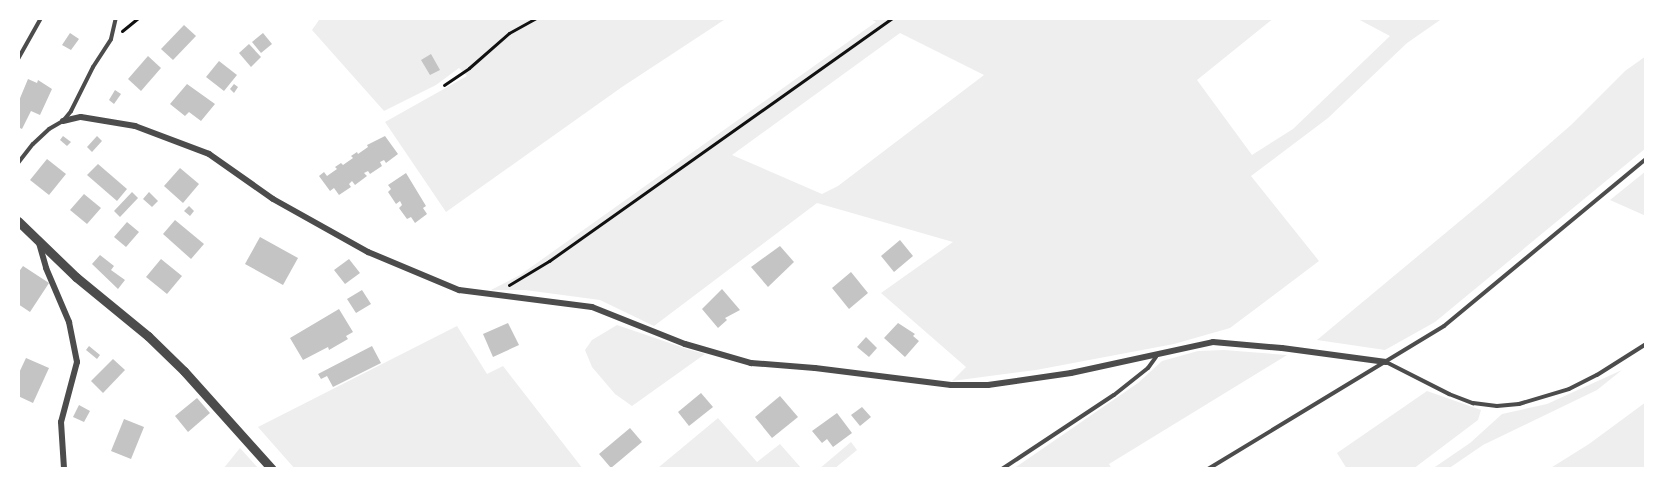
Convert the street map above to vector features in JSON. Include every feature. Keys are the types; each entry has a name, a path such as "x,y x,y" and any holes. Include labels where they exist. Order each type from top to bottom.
{"street":[{"path":"63,121 81,117 135,126 209,154 273,200 368,252 459,290 592,307 686,344 751,363 815,368 951,385 988,385 1155,357 1195,344 1213,342 1282,348 1386,362"},
{"path":"18,221 76,277 148,336 177,364 272,469"},
{"path":"39,242 46,268 69,322 77,362 61,422 64,469"}],"lane":[{"path":"18,59 40,18"},
{"path":"18,163 49,129 63,121 111,39 116,18"},
{"path":"1208,469 1444,326 1646,159"},
{"path":"1386,362 1449,394 1473,403 1497,406 1519,404 1569,389 1597,375 1646,344"},
{"path":"1002,469 1114,395 1148,368 1155,357"}],"path":[{"path":"444,85 469,68 509,33 536,18"},
{"path":"492,295 549,261 892,18"}],"shaded area":[{"path":"318,18 727,18 622,87 446,212 385,122 467,76 459,68 436,85 384,111 312,30"},
{"path":"869,18 1274,18 1197,80 1252,155 1293,129 1390,36 1356,18 1443,18 1407,43 1328,118 1251,176 1319,261 1230,328 1174,344 1036,370 952,381 966,367 881,293 953,242 817,203 654,326 600,300 525,290 491,290 520,275 876,22","holes":["900,33 984,75 838,186 822,194 732,155"]},
{"path":"1646,56 1646,148 1435,322 1385,350 1317,340 1484,201 1571,125 1625,71"},
{"path":"1646,171 1646,216 1610,200"},
{"path":"617,325 705,354 632,406 615,394 592,367 585,350 592,340"},
{"path":"457,326 487,374 503,366 583,469 295,469 258,427"},
{"path":"1224,350 1287,355 1109,464 1112,469 1013,469 1138,383 1162,361 1198,351"},
{"path":"1622,370 1597,390 1483,445 1448,469 1432,469 1470,443 1502,414 1547,404"},
{"path":"1427,391 1481,410 1478,420 1413,469 1347,469 1337,453"},
{"path":"1646,402 1646,465 1641,469 1549,469 1589,444"},
{"path":"718,418 757,462 780,444 802,469 660,469 659,467"},
{"path":"851,442 857,450 834,469 819,469"},
{"path":"240,448 259,469 223,469"}],"building":[{"path":"184,25 196,36 173,60 161,49"},
{"path":"70,33 79,39 71,50 62,45"},
{"path":"263,33 272,44 261,53 252,42"},
{"path":"249,44 261,57 251,67 239,53"},
{"path":"431,54 440,70 430,75 421,60"},
{"path":"148,56 161,68 141,91 128,79"},
{"path":"219,61 237,75 224,91 206,77"},
{"path":"28,79 37,83 38,80 52,89 40,115 31,111 22,129 18,127 18,103"},
{"path":"187,84 215,104 201,121 189,112 185,116 170,104"},
{"path":"234,84 238,87 234,93 230,89"},
{"path":"115,90 121,94 114,104 109,100"},
{"path":"63,136 71,142 67,146 60,140"},
{"path":"97,136 102,141 92,152 87,147"},
{"path":"385,136 398,154 386,163 384,160 380,162 382,166 370,174 368,171 364,173 367,176 355,185 352,181 349,184 351,187 339,195 334,188 330,191 319,176 324,172 327,176 337,169 335,167 341,163 343,165 353,158 351,156 357,152 358,154 368,147 367,145"},
{"path":"47,159 66,174 49,195 30,180"},
{"path":"98,164 127,189 117,201 87,175"},
{"path":"180,168 199,184 183,203 164,186"},
{"path":"406,173 426,206 423,208 427,214 415,223 411,217 407,219 399,208 402,205 400,201 396,204 388,192 391,189 388,185"},
{"path":"132,192 138,198 120,217 114,211"},
{"path":"149,192 158,201 152,207 143,199"},
{"path":"84,194 101,208 87,224 70,210"},
{"path":"189,206 194,211 190,216 184,211"},
{"path":"175,220 204,244 191,259 163,234"},
{"path":"127,222 139,232 126,247 114,237"},
{"path":"260,237 298,258 283,285 245,264"},
{"path":"900,240 913,256 894,272 881,256"},
{"path":"780,246 794,262 768,287 751,267"},
{"path":"100,255 114,266 111,270 125,280 118,289 92,264"},
{"path":"161,259 182,276 167,294 146,277"},
{"path":"349,259 360,273 345,284 334,270"},
{"path":"23,266 49,283 30,312 18,304 18,273"},
{"path":"851,272 868,293 849,309 832,288"},
{"path":"722,289 740,310 725,318 727,320 718,328 702,309"},
{"path":"362,290 371,304 356,313 347,299"},
{"path":"339,309 353,332 346,336 348,339 329,350 328,347 303,360 290,338"},
{"path":"508,323 519,345 493,357 483,334"},
{"path":"898,323 915,334 913,336 919,341 905,357 884,338"},
{"path":"866,337 877,348 869,357 857,347"},
{"path":"89,346 100,355 97,359 86,350"},
{"path":"372,346 381,363 333,387 327,376 321,379 318,374"},
{"path":"26,358 49,368 33,403 18,396 18,375"},
{"path":"113,359 125,370 103,393 91,381"},
{"path":"701,393 713,407 689,426 678,412"},
{"path":"780,396 798,417 772,438 755,417"},
{"path":"197,398 210,413 188,432 175,416"},
{"path":"79,405 90,411 84,422 73,417"},
{"path":"862,407 871,417 860,426 851,415"},
{"path":"837,413 852,433 833,447 827,439 822,443 812,431"},
{"path":"124,419 144,427 131,459 111,451"},
{"path":"630,428 642,442 611,468 599,454"}]}
